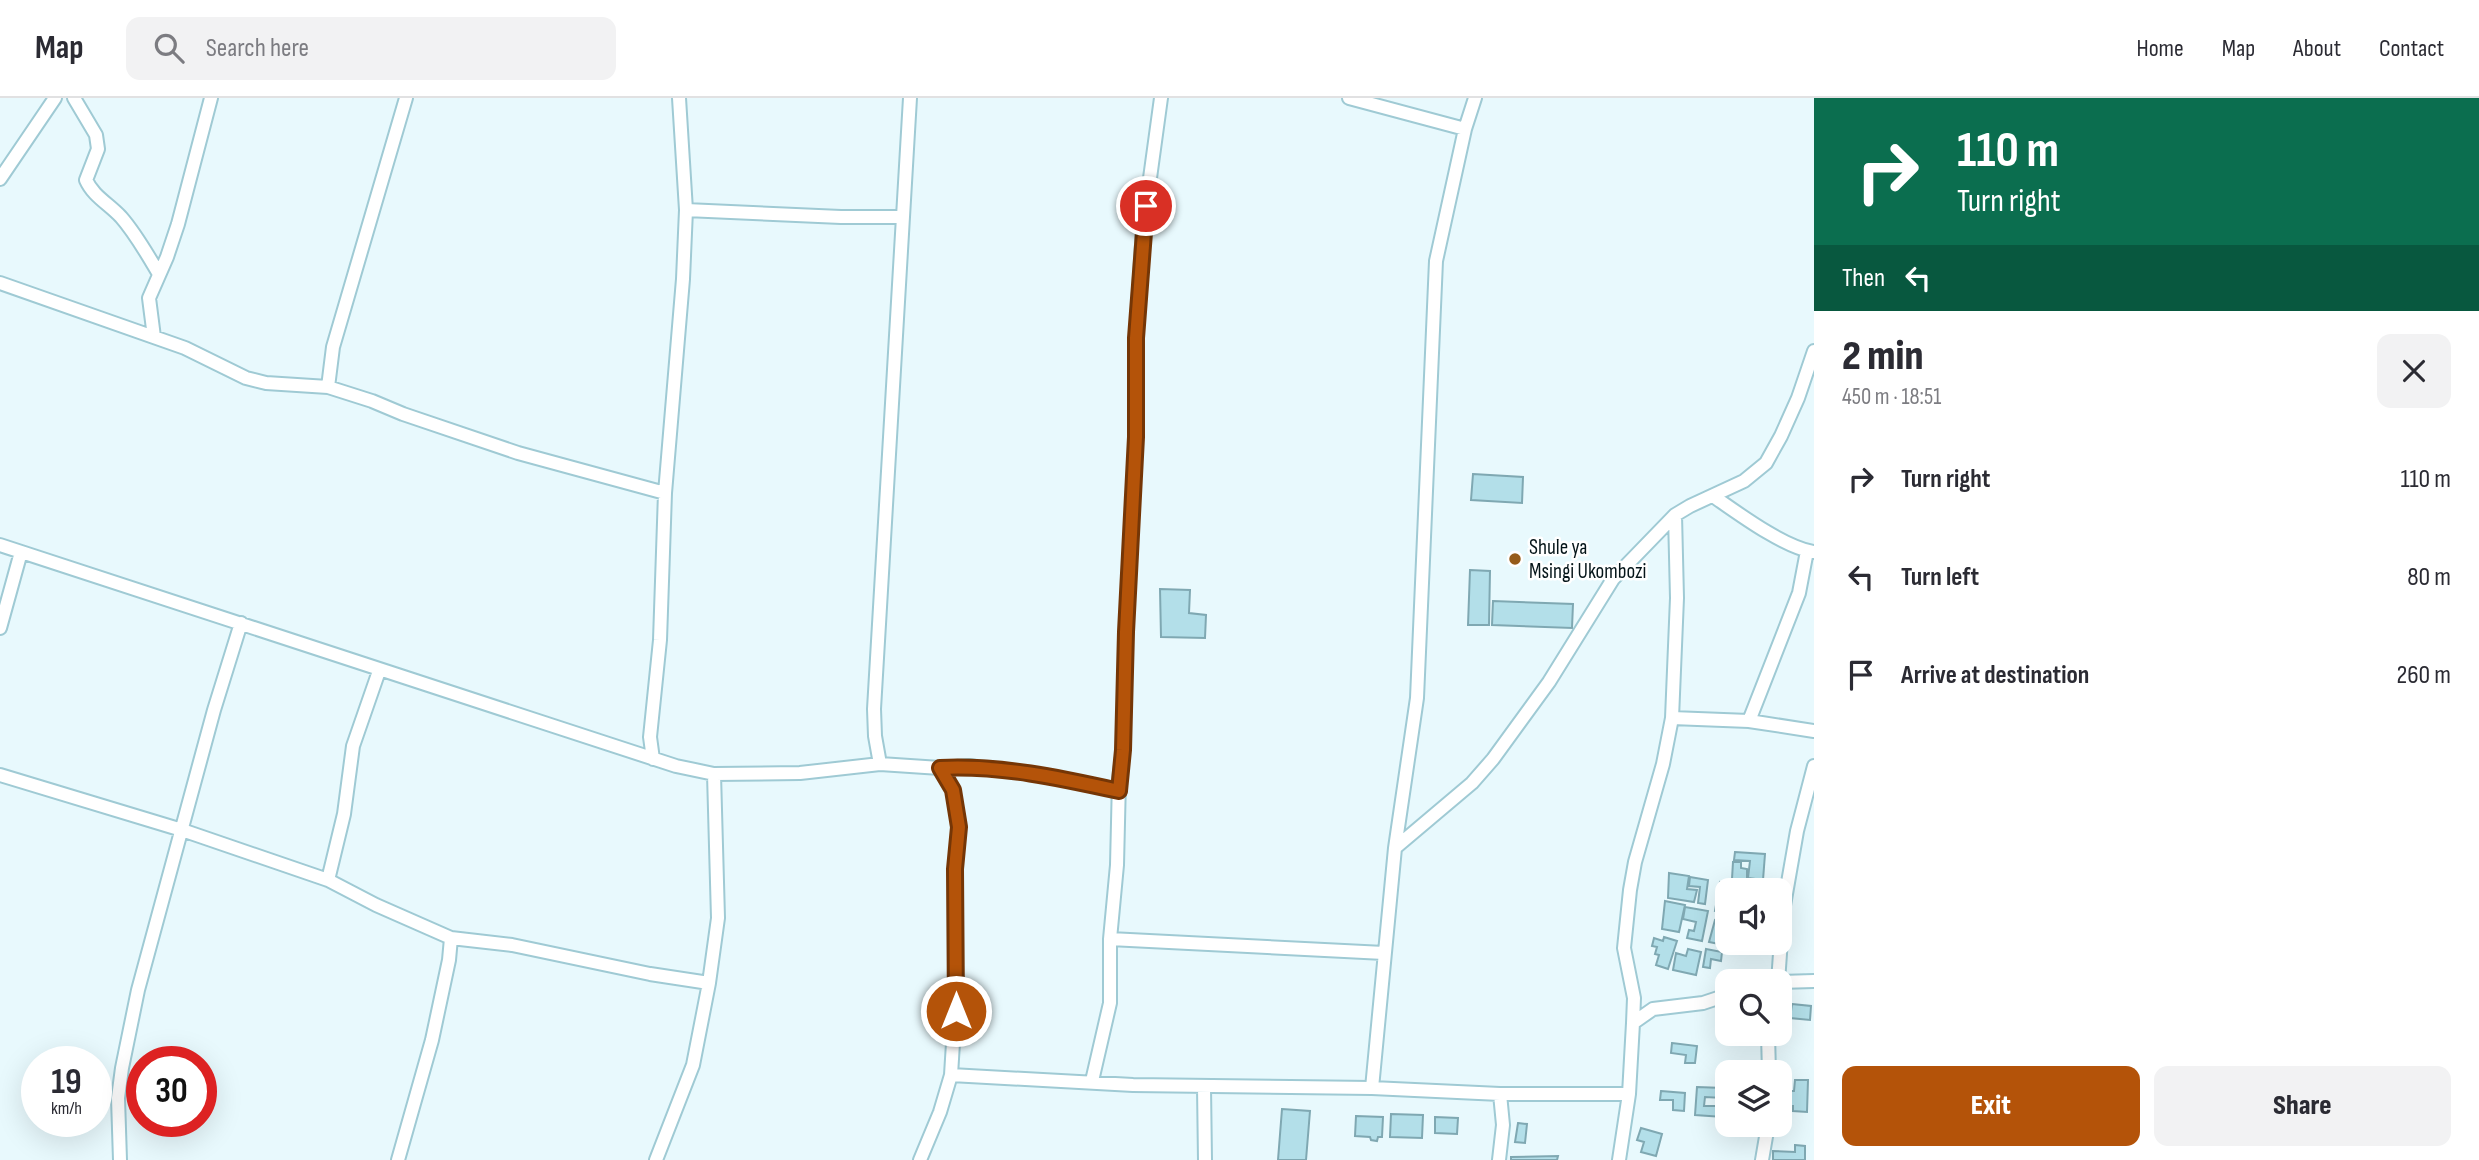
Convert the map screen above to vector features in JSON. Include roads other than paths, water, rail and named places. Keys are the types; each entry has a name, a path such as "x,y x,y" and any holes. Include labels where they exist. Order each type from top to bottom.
{"street":[{"path":"0,178 55,98"},
{"path":"74,98 96,135 98,149 86,180 90,190 120,215 159,274"},
{"path":"154,337 149,298 178,224 211,98"},
{"path":"328,387 333,347 406,98"},
{"path":"653,759 650,737 660,640 666,493 686,210 678,98"},
{"path":"880,764 874,709 910,98"},
{"path":"1093,1081 1110,1003 1110,939 1123,750 1136,437 1136,338 1143,229 1161,98"},
{"path":"1349,98 1465,129"},
{"path":"1372,1088 1395,848 1417,698 1436,261 1465,129 1475,98"},
{"path":"686,210 903,217"},
{"path":"0,283 154,337 210,359 246,378 266,383 328,387 518,453 666,493"},
{"path":"1395,848 1472,783 1493,759 1549,682 1613,579 1675,515 1744,481 1766,463 1782,436 1814,351"},
{"path":"1713,496 1747,520 1811,551 1799,593 1749,721"},
{"path":"1619,1160 1629,1094 1633,1023 1634,998 1624,948 1630,890 1635,862 1663,764 1672,718 1677,598 1675,515"},
{"path":"0,545 653,759 714,774 800,772 880,764 940,768 969,766 1035,774 1119,791"},
{"path":"0,628 21,552"},
{"path":"120,1160 118,1098 121,1068 138,990 214,710 241,623"},
{"path":"328,880 344,814 353,746 379,671"},
{"path":"1672,718 1749,721 1814,732"},
{"path":"1780,969 1783,911 1794,845 1814,766"},
{"path":"920,1160 940,1112 951,1075 956,1011 955,869 959,827 953,790 940,768"},
{"path":"656,1160 694,1065 709,984 718,918 714,774"},
{"path":"0,775 182,831 328,880 376,905 451,938 512,945 709,984"},
{"path":"398,1160 432,1040 451,938"},
{"path":"1110,939 1384,953"},
{"path":"1792,982 1814,981"},
{"path":"1633,1023 1653,1009 1715,999"},
{"path":"951,1075 1038,1079 1065,1083 1093,1081 1204,1087 1372,1088 1500,1094 1629,1094"},
{"path":"1204,1087 1205,1160"},
{"path":"1499,1160 1503,1125 1500,1094"},
{"path":"1762,1160 1766,1137"}],"place":[{"name":"Shule ya Msingi Ukombozi","path":"1515,559"}]}
